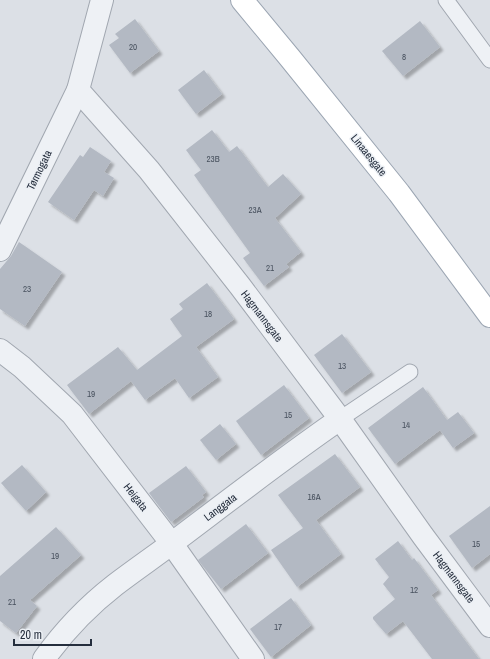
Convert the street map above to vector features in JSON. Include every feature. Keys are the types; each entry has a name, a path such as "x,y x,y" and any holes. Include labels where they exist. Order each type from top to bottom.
{"main road":[{"name":"Linaaesgate","path":"242,0 399,193 490,316"}],"street":[{"path":"78,90 102,0"},
{"name":"Tørmogata","path":"0,250 78,90"},
{"name":"Hagmannsgate","path":"78,90 153,176 240,286 340,419 423,536 490,626"},
{"name":"Heigata","path":"0,350 22,367 72,414 172,544 253,659"},
{"name":"Langgata","path":"44,659 68,628 115,585 172,544 295,450 340,419"}],"lane":[{"path":"446,0 490,60"},
{"name":"Langgata","path":"340,419 410,372"}],"building":[{"path":"135,19 159,51 130,73 109,45 119,38 115,34"},
{"path":"420,21 440,47 403,76 382,51"},
{"path":"204,70 222,94 196,114 178,90"},
{"path":"212,130 229,152 237,146 268,187 283,174 301,194 275,218 301,252 286,264 289,267 264,286 243,258 250,253 194,175 201,170 186,150"},
{"path":"90,147 111,161 104,172 114,178 103,196 94,190 74,220 48,202 80,155 83,157"},
{"path":"19,242 62,272 25,326 0,309 0,269 11,256"},
{"path":"207,283 234,319 196,347 218,377 189,398 175,378 145,400 131,381 89,414 67,385 118,347 137,370 182,336 170,319 183,309 179,304"},
{"path":"342,334 371,372 342,393 314,355"},
{"path":"284,385 309,418 261,455 236,421"},
{"path":"423,387 447,420 458,412 474,433 453,448 440,430 395,464 368,428"},
{"path":"220,424 236,444 216,460 200,440"},
{"path":"335,454 360,487 316,520 341,554 297,587 271,550 303,528 278,495"},
{"path":"22,465 46,492 26,511 1,483"},
{"path":"186,466 206,492 202,495 204,497 171,522 149,493"},
{"path":"490,506 490,554 472,568 449,536"},
{"path":"246,524 268,553 221,589 198,560"},
{"path":"56,527 81,555 30,600 37,606 16,633 0,621 0,576"},
{"path":"398,541 412,560 414,558 438,590 431,595 479,659 432,659 403,621 386,634 373,619 373,617 395,599 383,584 389,577 375,559"},
{"path":"291,598 311,625 271,657 250,629"}]}
